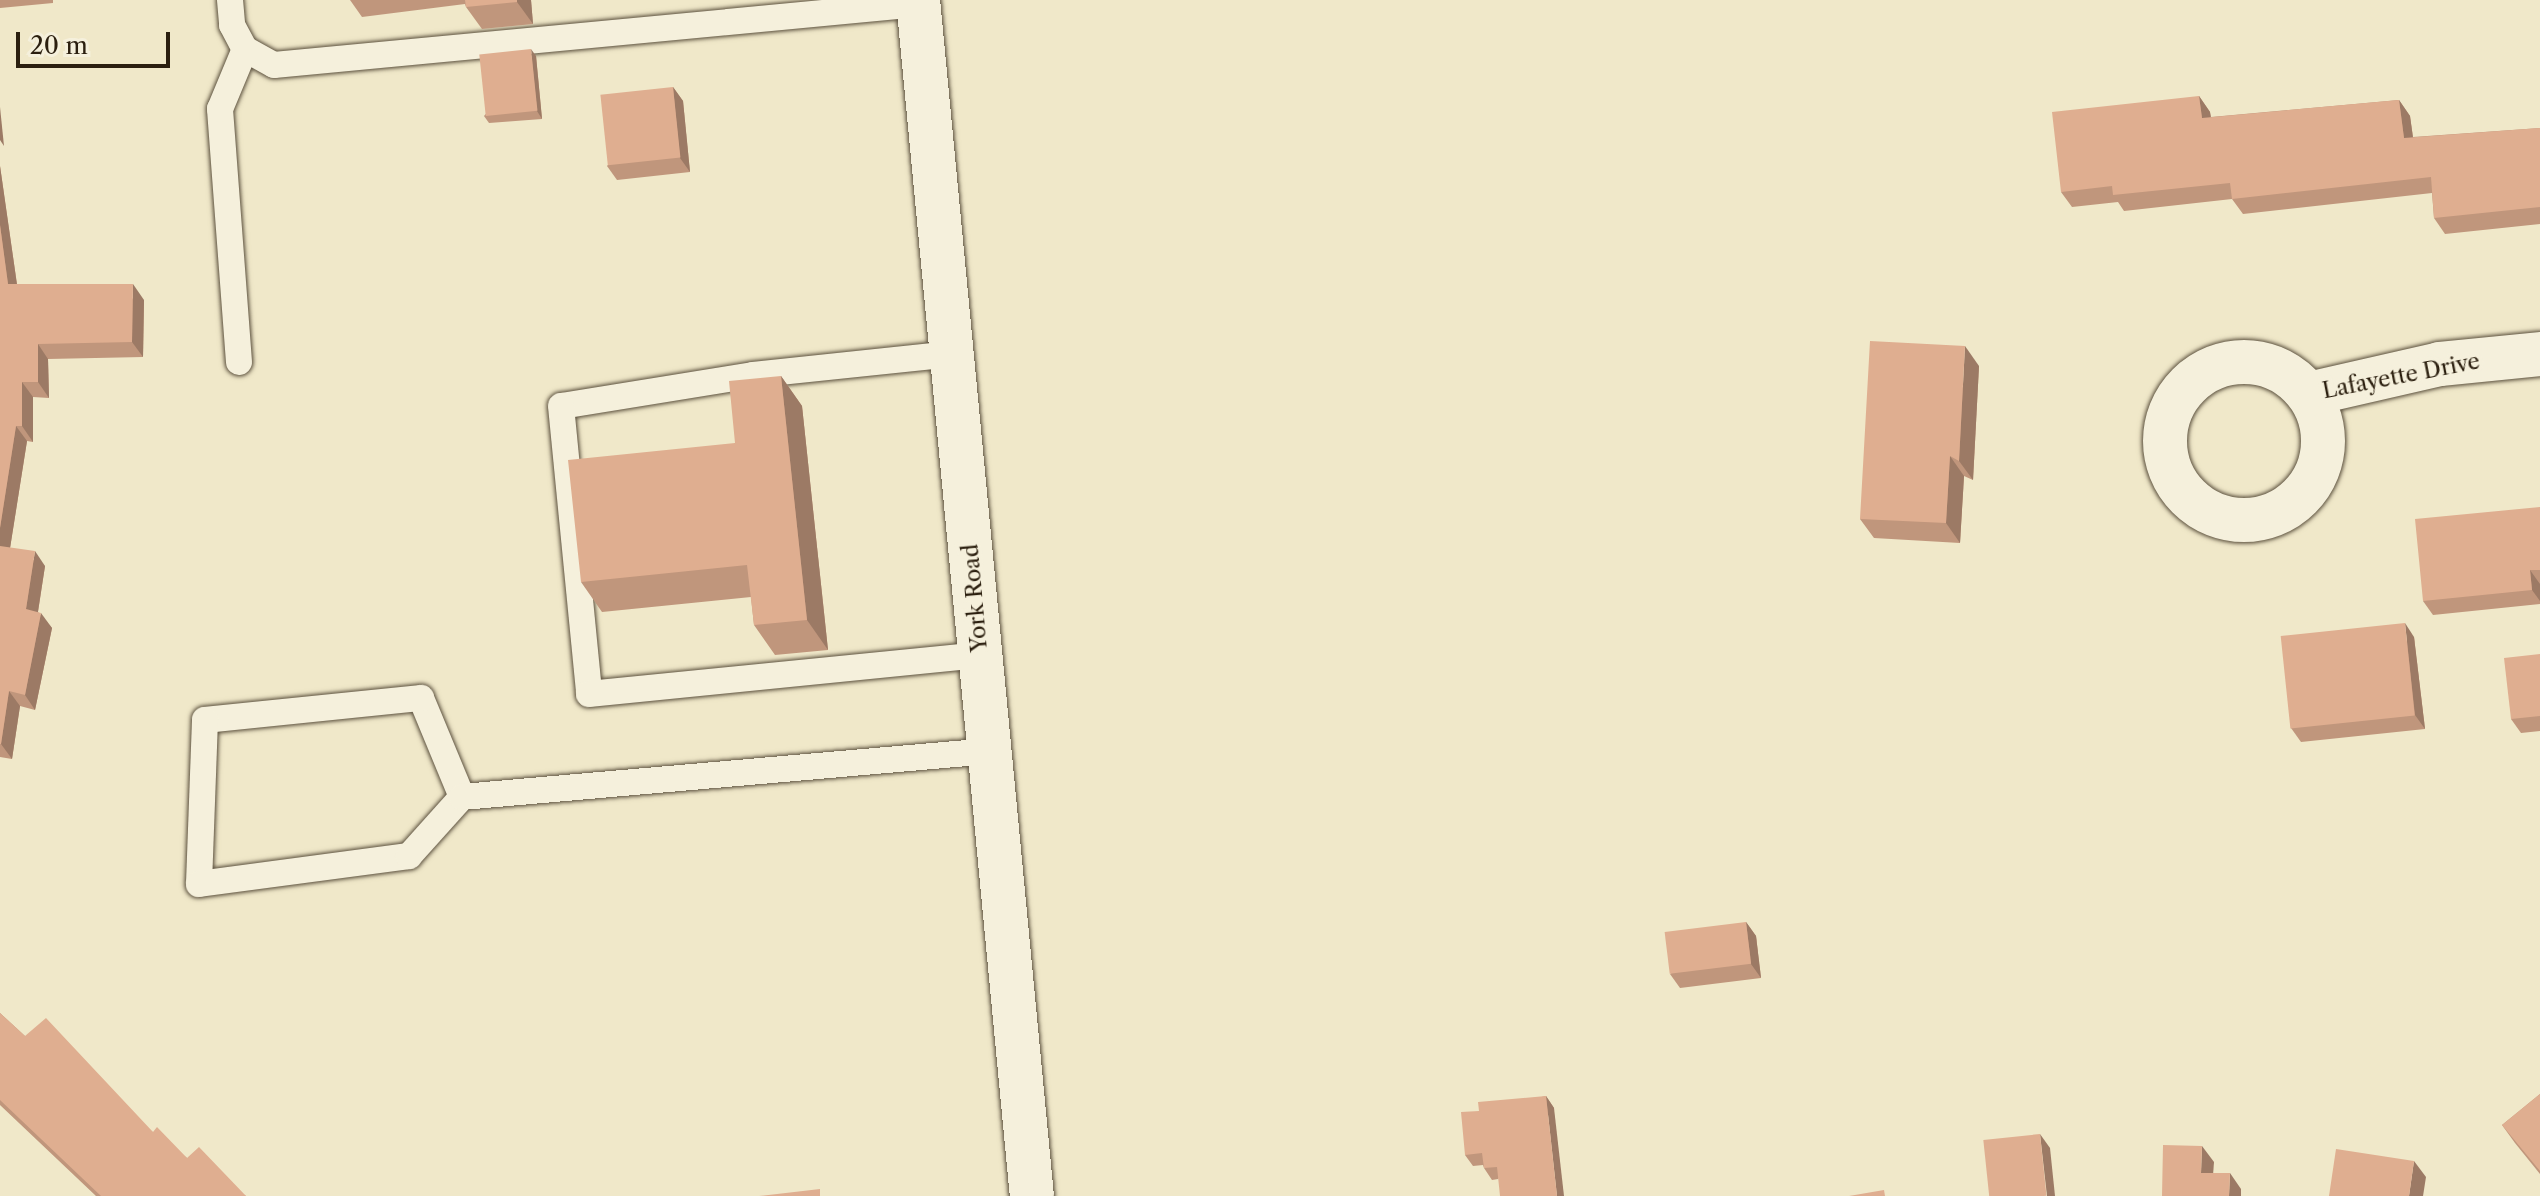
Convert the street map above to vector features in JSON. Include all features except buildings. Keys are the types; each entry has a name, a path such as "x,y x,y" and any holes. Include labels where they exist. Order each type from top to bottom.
{"main road":[{"name":"York Road","path":"918,2 1032,1196"},
{"name":"Lafayette Drive","path":"2309,394 2440,364 2540,354"}],"lane":[{"path":"230,0 232,25 245,49 274,65 918,2"},
{"path":"239,362 220,109 245,49"},
{"path":"952,354 753,375 561,406 562,421 589,694 981,655"},
{"path":"462,797 421,698 205,720 199,884 409,856 462,797 990,751"}]}
